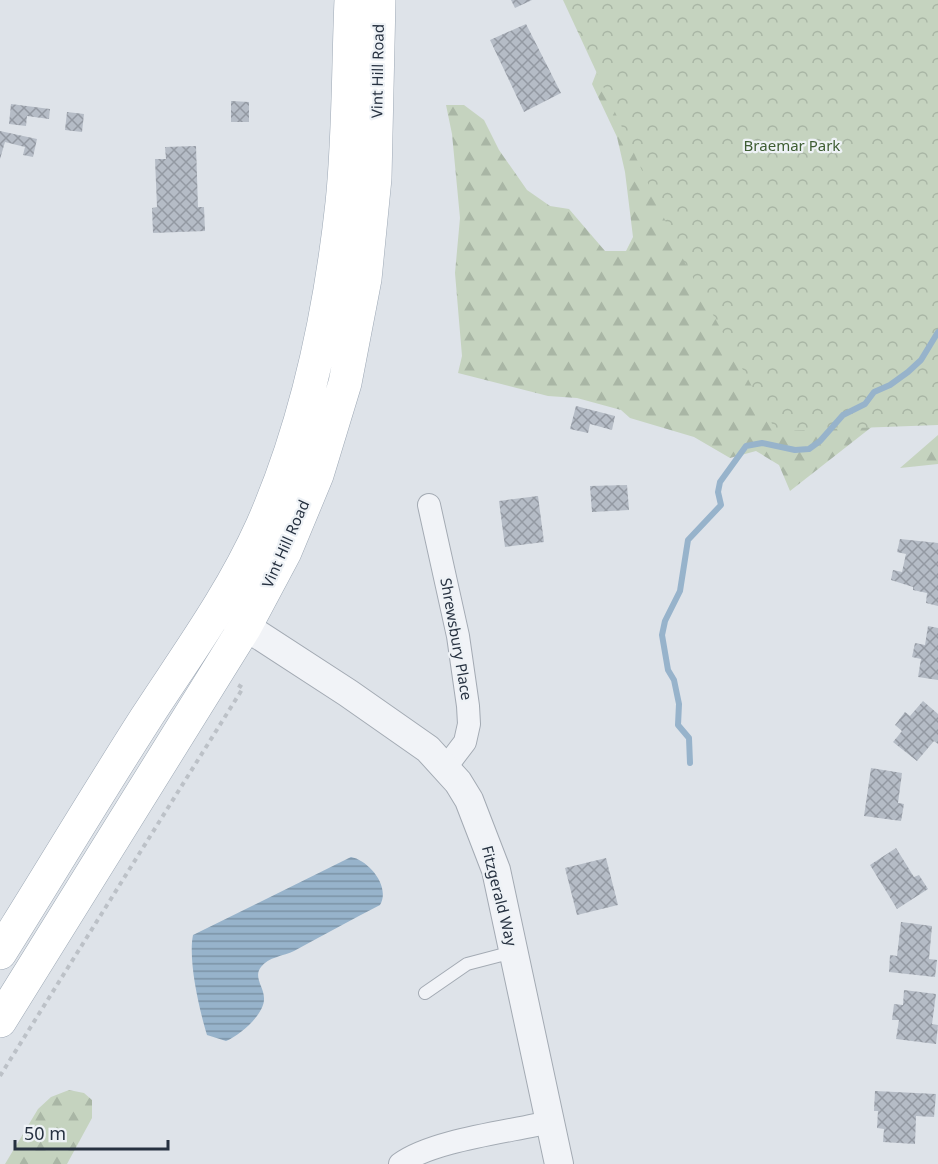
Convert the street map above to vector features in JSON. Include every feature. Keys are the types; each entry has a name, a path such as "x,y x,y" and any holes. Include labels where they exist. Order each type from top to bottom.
{"main road":[{"name":"Vint Hill Road","path":"0,953 146,717 218,609 249,552 274,496 308,396 324,325 342,200 351,0"},
{"name":"Vint Hill Road","path":"0,1021 245,627 285,552 304,506 345,384 365,279 374,196 379,0"}],"street":[{"name":"Shrewsbury Place","path":"429,505 458,636 469,710 465,742 446,767"},
{"name":"Fitzgerald Way","path":"218,609 396,725 446,767 469,800 483,830 496,870 558,1164"},
{"path":"400,1164 419,1152 439,1146 550,1122"}],"lane":[{"path":"425,993 467,964 513,952"}],"path":[{"path":"0,1076 243,688"}],"green space":[{"name":"Braemar Park","path":"563,0 938,0 938,425 776,431 684,261"},
{"name":"Braemar Park","path":"938,2 938,375 790,491 779,465 756,451 730,458 694,437 630,418 621,410 577,398 548,396 458,373 462,356 455,273 460,218 452,134 446,105 464,105 484,120 499,150 527,190 550,206 569,209 605,251 626,251 633,237 625,172 617,137 592,84 602,58"},
{"path":"938,435 938,464 900,468"},
{"path":"69,1090 84,1093 92,1100 92,1118 67,1164 5,1164 38,1109 51,1097"}],"water":[{"path":"351,857 371,868 376,875 382,890 383,898 380,905 294,951 264,964 258,975 264,998 256,1017 238,1034 226,1041 207,1035 193,971 193,935"}],"building":[{"path":"511,0 532,0 515,8"},
{"path":"526,24 561,93 524,112 490,40"},
{"path":"231,101 249,102 249,122 231,122"},
{"path":"11,104 50,109 49,119 27,116 26,126 9,124"},
{"path":"67,112 84,114 82,132 65,130"},
{"path":"0,131 37,139 33,157 23,155 25,147 5,142 0,159"},
{"path":"196,146 198,207 204,207 205,231 153,233 152,208 157,207 155,159 166,159 165,147"},
{"path":"576,406 615,416 612,430 590,424 588,433 570,429"},
{"path":"627,485 629,510 592,512 590,486"},
{"path":"538,496 544,542 505,547 499,501"},
{"path":"900,539 938,543 938,606 926,603 927,593 913,590 913,587 891,580 893,570 902,572 906,554 897,552"},
{"path":"928,626 938,628 938,680 918,677 921,659 912,657 915,643 925,645"},
{"path":"923,701 938,714 938,744 934,741 917,761 893,742 902,731 895,725 905,712 910,716"},
{"path":"871,768 902,773 898,803 904,804 901,821 864,816"},
{"path":"896,848 914,877 919,875 928,889 897,909 870,865"},
{"path":"606,858 618,905 577,915 565,868"},
{"path":"901,922 932,926 929,959 937,960 935,977 889,972 890,955 897,956"},
{"path":"904,990 936,994 932,1024 938,1025 936,1044 896,1039 899,1020 892,1020 894,1004 903,1005"},
{"path":"875,1091 936,1094 934,1117 916,1116 915,1144 883,1142 884,1129 877,1128 878,1111 874,1111"}],"waterway":[{"path":"690,763 689,738 678,725 679,704 674,680 668,670 662,635 665,621 680,591 688,540 721,505 718,492 720,482 746,446 762,443 795,450 809,449 820,441 843,415 865,404 874,392 890,385 908,372 921,360 938,332"}]}
